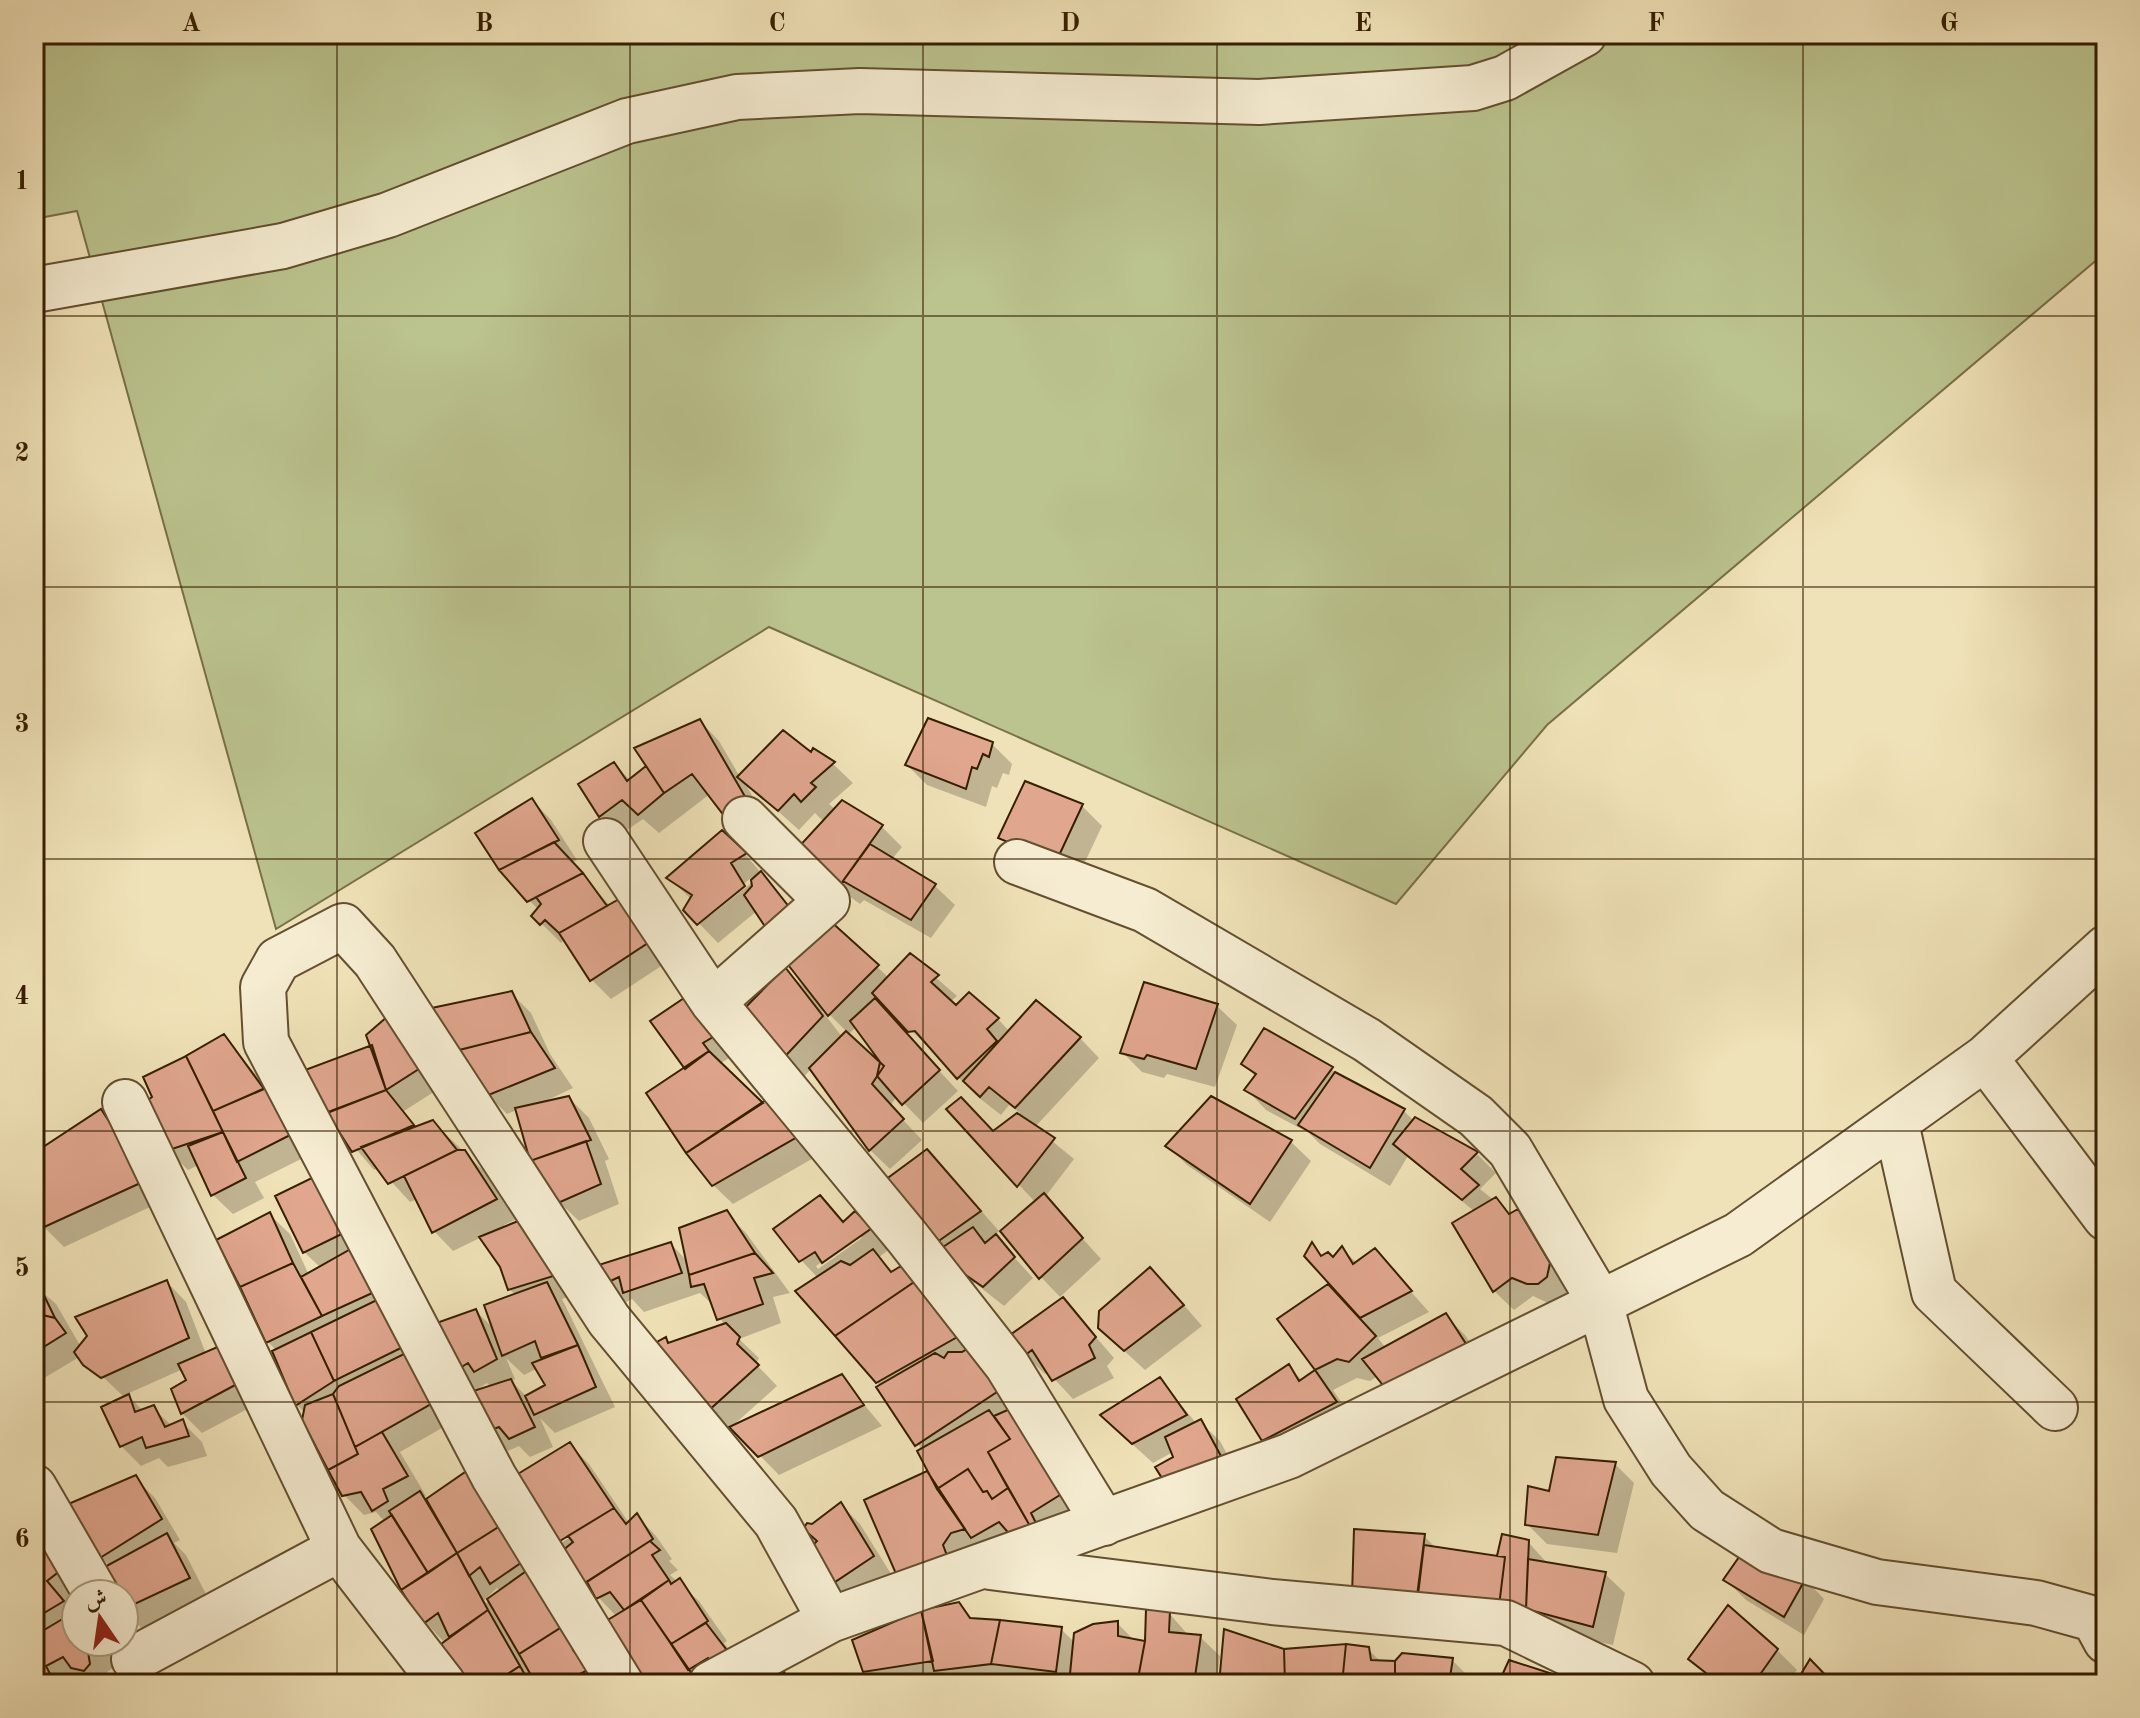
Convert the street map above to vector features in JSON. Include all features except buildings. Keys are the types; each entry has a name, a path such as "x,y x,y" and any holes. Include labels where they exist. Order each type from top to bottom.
{"street":[{"path":"34,290 283,246 388,215 627,121 737,97 860,91 1259,102 1473,88 1505,78 1584,34"},
{"path":"713,1002 827,901 745,819"},
{"path":"606,841 713,1002 907,1237 1007,1365 1104,1523"},
{"path":"1017,862 1145,910 1367,1040 1476,1116 1510,1150 1600,1302 1626,1399 1671,1470 1707,1510 1771,1551 1877,1582 2036,1603 2094,1619 2106,1641"},
{"path":"621,1684 494,1477 266,1042 263,987 278,960 343,926 375,961 609,1320 776,1522 830,1620"},
{"path":"711,1684 830,1620 1289,1456 1738,1235 1985,1058 2106,948"},
{"path":"1985,1058 2106,1218"},
{"path":"125,1102 339,1549 443,1684"},
{"path":"1896,1123 1934,1292 2055,1408"},
{"path":"34,1487 87,1578"},
{"path":"134,1662 339,1549"},
{"path":"980,1565 1272,1602 1506,1623 1632,1684"}],"green space":[{"path":"34,34 2106,34 2106,252 1547,725 1396,904 769,627 276,929 77,211 34,219"}]}
